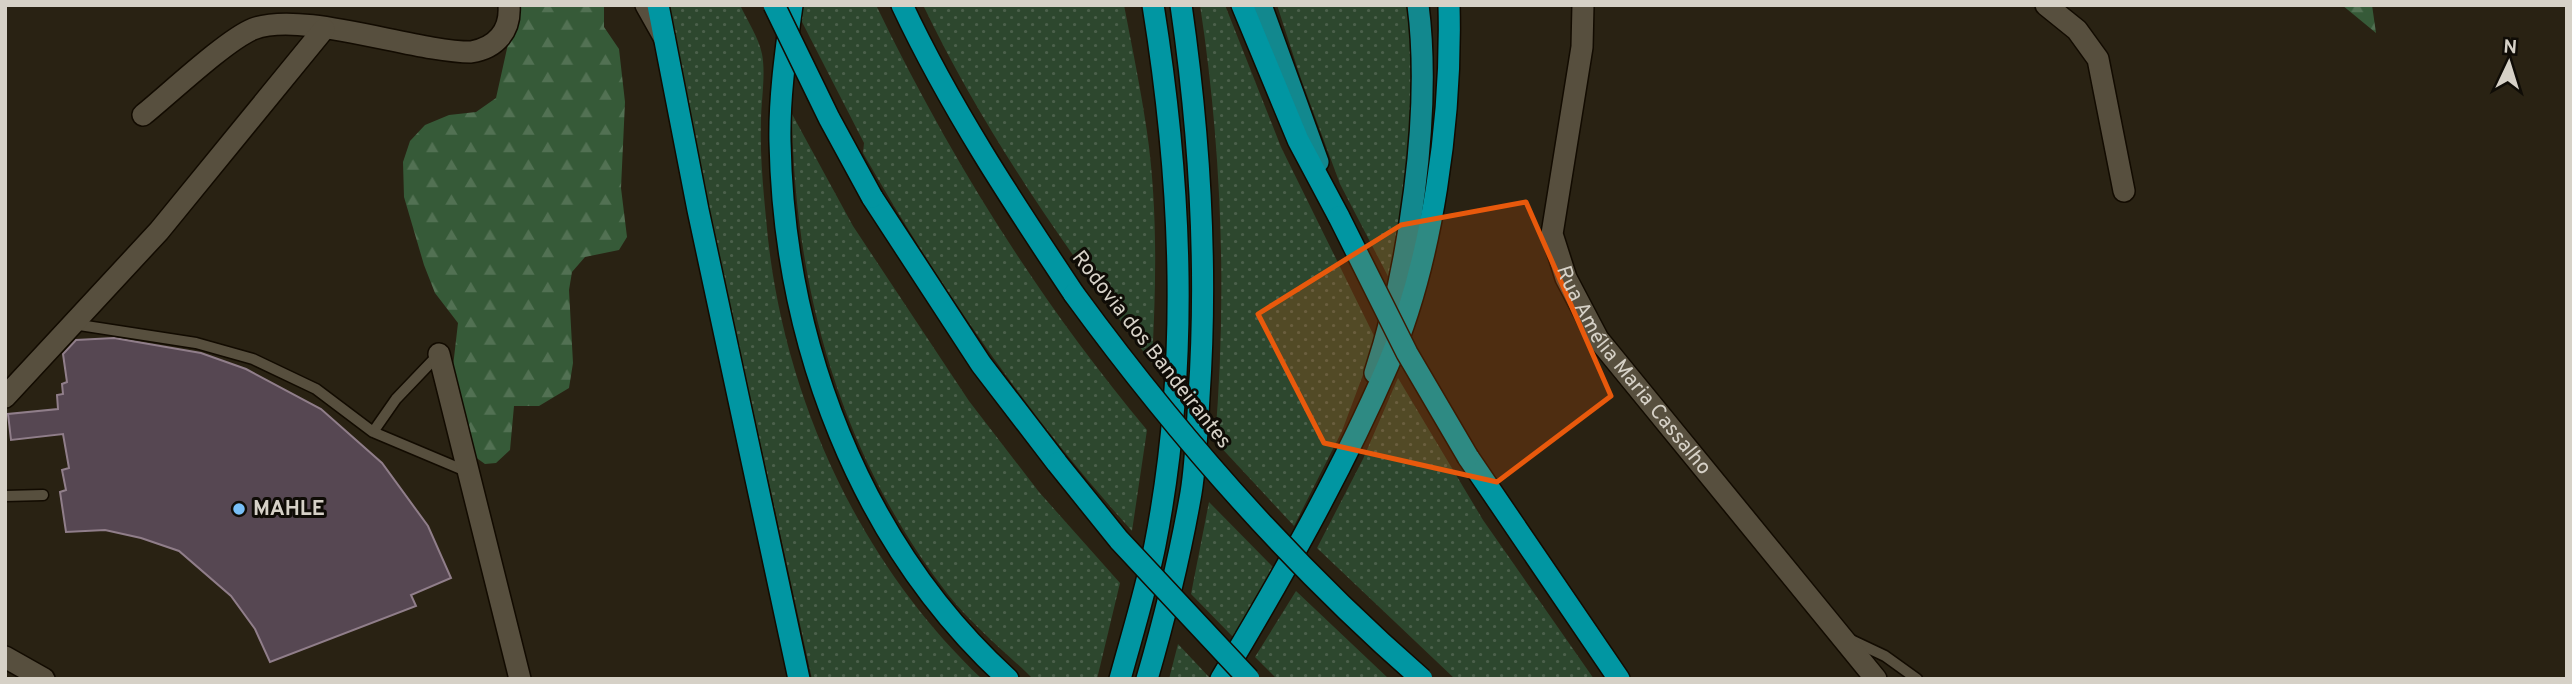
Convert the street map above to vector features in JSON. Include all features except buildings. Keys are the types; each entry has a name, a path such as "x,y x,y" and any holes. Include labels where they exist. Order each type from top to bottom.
{"highway":[{"path":"658,5 698,211 799,679"},
{"path":"774,5 829,118 872,197 981,365 1119,540 1249,679"},
{"path":"792,5 780,142 795,292 830,413 881,520 922,582 988,661 1007,679"},
{"name":"Rodovia dos Bandeirantes","path":"902,5 957,110 1009,198 1074,294 1185,439 1315,582 1422,679"},
{"path":"1120,679 1158,524 1174,408 1179,280 1175,173 1170,108 1153,5"},
{"path":"1147,679 1177,565 1191,489 1203,335 1202,201 1197,131 1181,5"},
{"path":"1242,5 1298,140 1407,353 1468,457 1619,679"},
{"path":"1261,5 1337,213"},
{"path":"1349,443 1387,338 1411,208 1419,105 1418,5"},
{"path":"1222,679 1281,578 1389,363 1410,300 1424,244 1442,148 1449,5"}],"street":[{"path":"143,115 251,30 278,25 324,29 471,52 483,50 500,39 506,30 509,5"},
{"path":"646,5 667,41"},
{"name":"Rua Amélia Maria Cassalho","path":"1583,5 1582,47 1552,234 1566,278 1598,340 1876,679"},
{"path":"2046,5 2077,30 2098,59 2124,191"},
{"path":"5,397 159,231 324,29"},
{"path":"439,354 471,473 520,679"},
{"path":"5,657 44,679"}],"lane":[{"path":"73,324 196,343 253,359 316,389 373,432 471,473"},
{"path":"373,432 396,399 439,354"},
{"path":"5,496 43,495"},
{"path":"1840,635 1885,656 1917,679"}],"highlighted area":[{"path":"1526,202 1611,396 1497,482 1324,443 1258,314 1401,225"}],"green space":[{"path":"513,5 604,5 604,27 619,49 625,102 621,188 627,237 619,250 585,257 572,272 569,290 573,363 569,388 539,406 514,406 510,450 496,463 485,464 471,454 452,375 458,323 435,293 424,265 404,197 403,162 410,141 425,125 449,115 476,112 496,98 514,17"},
{"path":"664,5 740,5 756,35 763,62 761,159 774,282 788,345 807,408 832,468 862,526 897,581 937,632 982,679 812,679"},
{"path":"804,5 876,5 935,118 998,226 1069,330 1147,430 1132,531 1021,396 923,253 863,153 864,143 801,20"},
{"path":"923,5 1124,5 1151,161 1155,276 1152,363 1028,190 973,99"},
{"path":"1200,5 1225,5 1281,147 1376,340 1342,431 1294,526 1215,441 1221,332 1220,223 1218,168"},
{"path":"1277,5 1409,5 1409,144 1391,282 1340,184"},
{"path":"2342,5 2372,5 2376,33"},
{"path":"792,114 853,226 969,401 1039,492 1120,583 1097,679 1033,679 950,597 912,543 880,487 853,429 831,369 814,307 802,243"},
{"path":"1398,378 1483,520 1594,679 1455,679 1317,548 1363,459"},
{"path":"1209,502 1273,567 1233,637 1191,594"},
{"path":"1296,591 1389,679 1277,679 1255,657"},
{"path":"1178,644 1209,677 1208,679 1169,679"}],"place":[{"name":"MAHLE","path":"239,509"}]}
